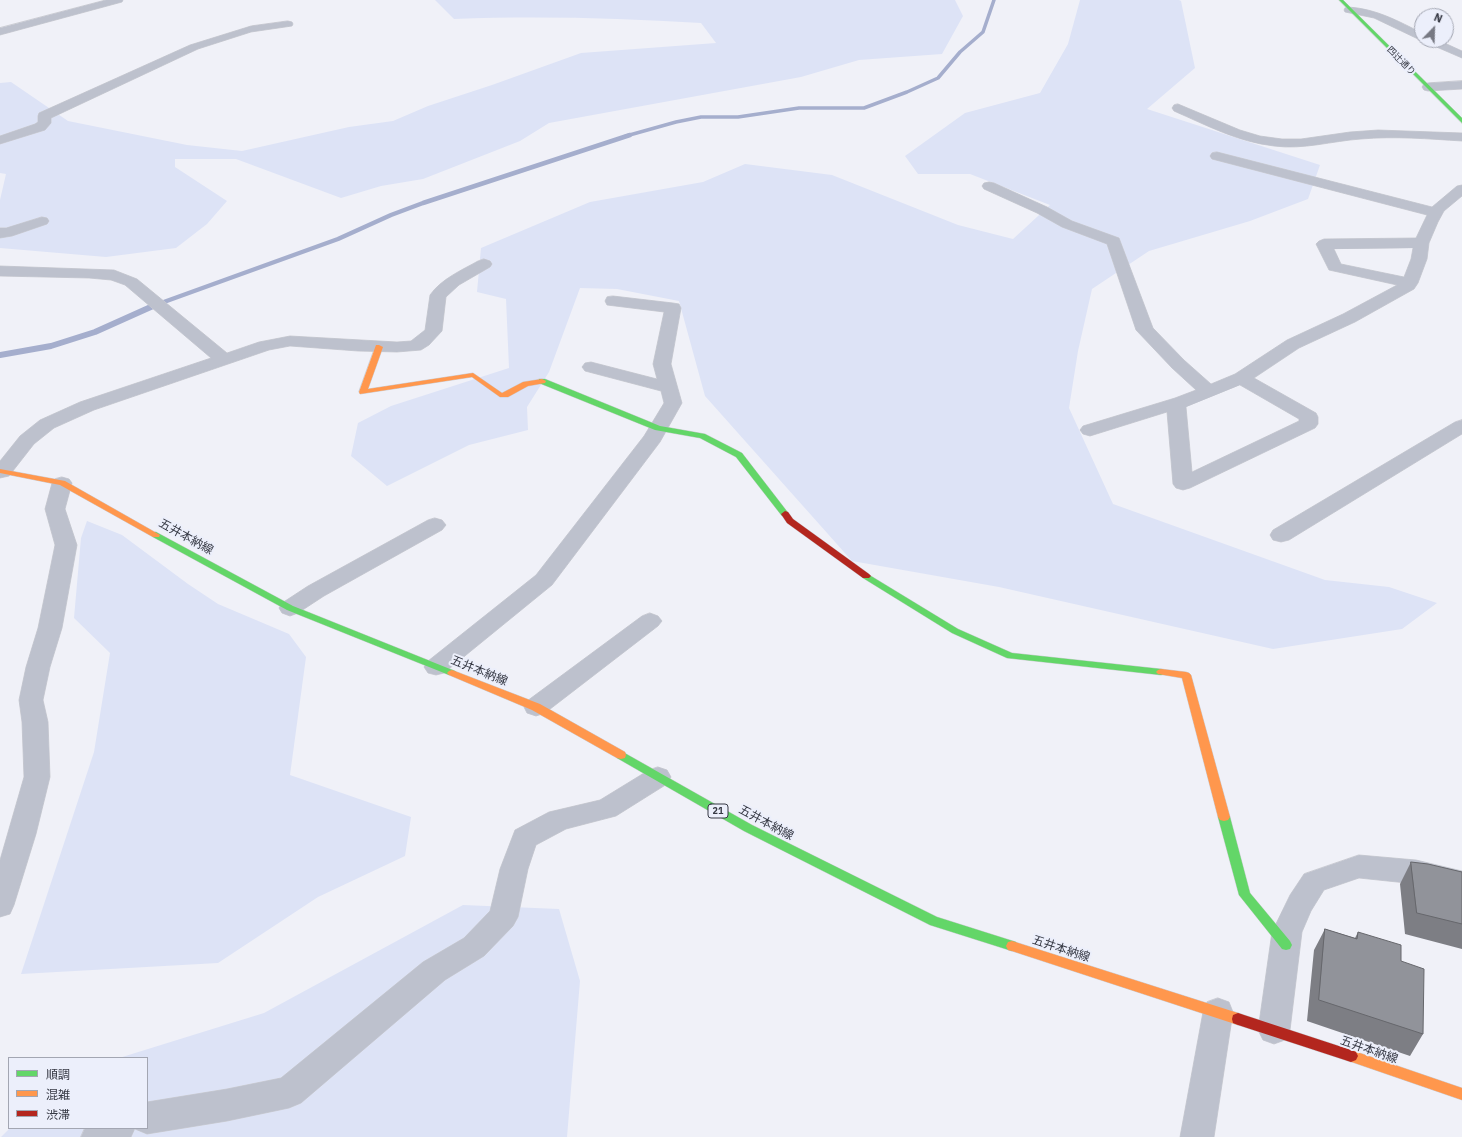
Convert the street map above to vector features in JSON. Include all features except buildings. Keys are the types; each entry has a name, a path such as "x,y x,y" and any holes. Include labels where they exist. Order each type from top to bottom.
{"street":[{"path":"0,32 118,0"},
{"name":"四辻通り","path":"1341,0 1349,10 1462,121"},
{"path":"1349,10 1364,10 1380,15 1414,33"},
{"path":"0,140 40,127 45,123 44,116 194,47 252,29 288,24"},
{"path":"1447,48 1462,55"},
{"path":"1428,87 1462,85"},
{"path":"1178,108 1250,138 1272,143 1294,144 1348,136 1380,134 1462,137"},
{"path":"1217,156 1436,213"},
{"path":"989,186 1042,210 1067,224 1114,241 1145,330 1208,392"},
{"path":"1090,430 1176,404 1241,378 1293,344 1349,318 1408,286 1419,259 1421,243 1436,213 1462,189"},
{"path":"0,233 7,233 42,221"},
{"path":"1410,283 1335,267 1324,244 1421,243"},
{"path":"1,471 27,440 47,424 87,406 265,346 290,341 379,347 415,346 424,342 433,331 438,295 453,282 484,264"},
{"path":"0,271 114,275 131,282 223,359"},
{"path":"436,667 544,580 653,438 673,403 662,364 673,308 613,301"},
{"path":"379,347 363,392 473,375 500,395 505,395 526,384 542,381 658,428 702,436 739,455 790,521 857,570 955,631 1010,656 1186,675 1245,895 1286,945"},
{"path":"591,367 669,388"},
{"path":"1176,404 1183,484 1308,424 1309,417 1241,378"},
{"path":"1281,535 1462,426"},
{"name":"五井本納線","path":"1,471 62,482 290,608 536,707 748,828 934,921 1274,1030 1462,1094"},
{"path":"0,906 22,834 37,777 35,722 31,700 38,667 50,628 66,545 55,509 62,482"},
{"path":"290,608 316,591 434,525"},
{"path":"536,707 650,621"},
{"path":"148,1118 227,1105 289,1092 434,971 474,946 503,917 514,869 525,838 559,820 608,809 658,777"},
{"path":"1274,1030 1287,932 1300,904 1314,882 1359,866 1416,872 1462,883"},
{"path":"1197,1137 1218,1012"},
{"path":"98,1137 116,1129"}],"shaded area":[{"path":"435,0 955,0 963,16 942,54 859,60 801,77 549,123 520,141 423,179 381,186 341,198 236,159 175,159 175,167 227,201 207,224 176,248 106,257 0,248 0,200 6,174 0,173 0,83 11,82 68,121 187,145 242,151 349,127 393,121 428,106 581,53 716,43 701,23 578,18 454,19"},
{"path":"1080,0 1181,1 1195,68 1147,109 1320,165 1308,199 1250,221 1149,251 1092,289 1078,351 1069,408 1113,504 1325,580 1389,587 1437,603 1402,629 1273,649 999,587 852,561 705,396 679,301 617,289 580,288 549,372 527,407 528,430 469,445 387,486 351,456 358,423 391,406 509,368 506,299 477,292 481,248 590,202 703,182 745,164 832,175 958,225 1013,239 1050,205 970,174 918,174 905,156 965,113 1040,93 1068,44"},
{"path":"87,521 122,535 188,584 218,604 289,634 306,657 290,775 411,817 405,856 318,897 218,963 21,974 94,752 110,653 74,618 81,538"},
{"path":"463,905 559,909 580,981 567,1137 1,1137 9,1129 148,1129 148,1057 122,1057 264,1013"}],"waterway":[{"path":"626,136 676,122 701,117 738,117 799,108 864,108 907,92 938,78 960,52 983,32 994,0"},
{"path":"150,307 338,239 391,215 423,203 630,135"},
{"path":"0,355 51,346 95,332 153,306"}],"traffic: fast":[{"path":"1341,0 1462,121"},
{"path":"542,381 658,428 702,436 739,455 785,514"},
{"path":"156,535 290,608 452,673"},
{"path":"866,576 955,631 1010,656 1161,672"},
{"path":"621,755 748,828 934,921 1012,946"},
{"path":"1224,817 1245,895 1286,945"}],"traffic: slow":[{"path":"379,347 363,392 473,375 500,395 505,395 526,384 542,381"},
{"path":"0,471 62,483 156,535"},
{"path":"1161,672 1186,675 1224,817"},
{"path":"452,673 536,707 621,755"},
{"path":"1012,946 1238,1019"},
{"path":"1351,1056 1462,1094"}],"traffic: jam":[{"path":"785,514 790,521 866,576"},
{"path":"1238,1019 1351,1056"}]}
